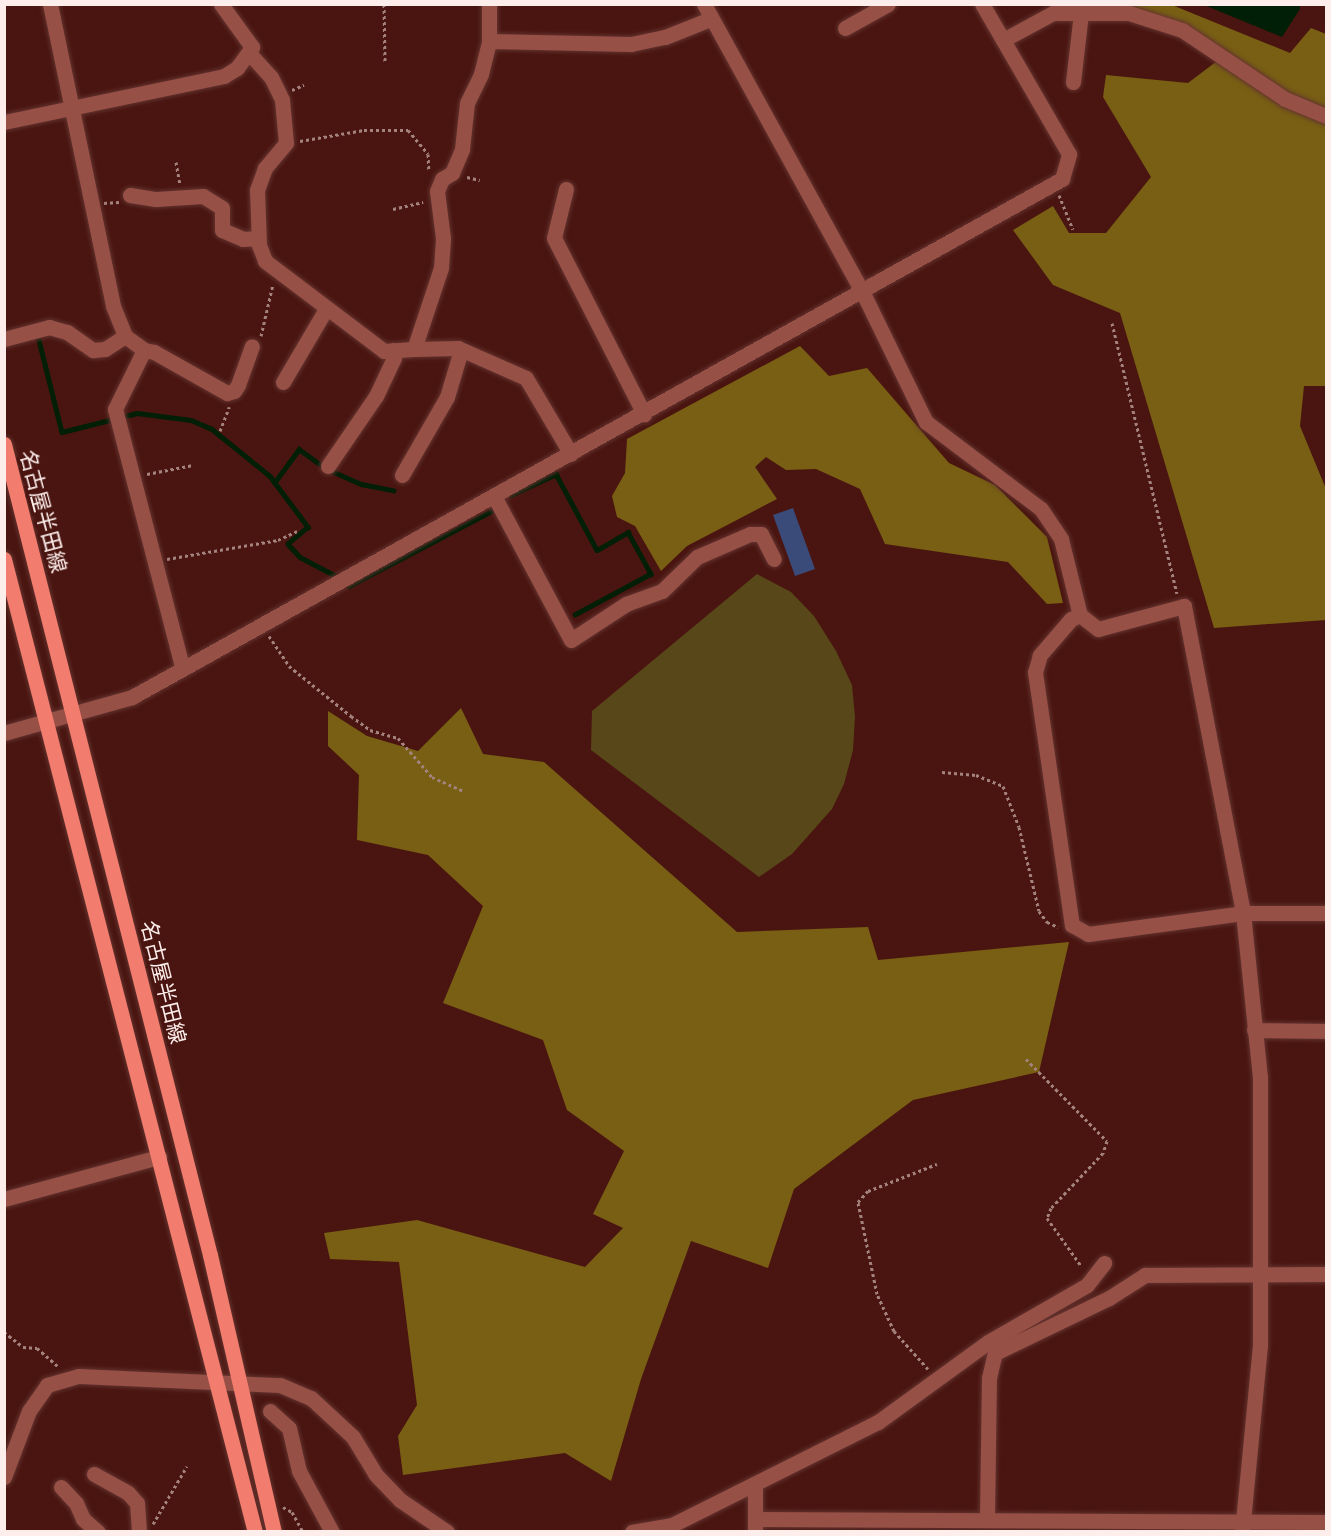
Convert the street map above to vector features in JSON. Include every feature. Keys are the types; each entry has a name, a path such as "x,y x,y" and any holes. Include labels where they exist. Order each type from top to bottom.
{"main road":[{"name":"名古屋半田線","path":"4,444 74,713 242,1385 274,1532"},
{"path":"4,559 255,1532"}],"street":[{"path":"50,4 116,319 125,336 144,350 232,392 238,385 252,346"},
{"path":"4,122 224,76 250,54 252,47 221,4"},
{"path":"414,349 441,268 443,238 436,195 442,179 452,173 462,149 467,103 481,74 489,41 489,4"},
{"path":"845,28 888,4"},
{"path":"4,733 132,697 182,667 644,414 1054,184 1067,171 1069,154 982,4"},
{"path":"1003,40 1053,13 1081,7 1129,13 1182,30 1285,99 1326,116"},
{"path":"1073,82 1081,7"},
{"path":"489,41 630,44 665,37 707,12 862,291 926,422 942,437 1004,478 1041,509 1056,528 1080,615 1098,629 1184,606 1243,913 1260,1077 1262,1274 1260,1345 1243,1526"},
{"path":"250,54 271,77 282,100 286,143 259,179 258,238 265,261 384,351 461,350 526,378 535,388 571,454"},
{"path":"566,189 554,238 644,414"},
{"path":"130,195 156,199 203,196 222,208 222,230 243,239 258,238"},
{"path":"283,382 326,309"},
{"path":"4,339 49,327 67,332 98,351 125,336"},
{"path":"144,350 115,409 182,667"},
{"path":"328,466 376,396 394,358 393,350"},
{"path":"402,475 447,397 461,350"},
{"path":"494,496 571,640 626,604 662,591 697,557 750,534 761,534 774,559"},
{"path":"1080,615 1071,618 1040,655 1035,672 1072,925 1089,934 1243,913 1326,913"},
{"path":"1254,1030 1326,1031"},
{"path":"4,1199 159,1157"},
{"path":"632,1532 672,1525 878,1422 935,1377 1027,1317 1087,1285 1104,1263"},
{"path":"987,1518 989,1378 995,1353 1109,1298 1145,1275 1326,1274"},
{"path":"4,1477 29,1411 47,1385 79,1376 217,1380 242,1385 280,1385 311,1398 353,1437 376,1475 400,1500 447,1532"},
{"path":"270,1411 290,1428 299,1471 332,1532"},
{"path":"94,1474 128,1493 137,1503 144,1531"},
{"path":"755,1484 755,1525 987,1518 1243,1526 1326,1522"},
{"path":"62,1487 76,1503 83,1519 98,1532"}],"path":[{"path":"384,4 385,62"},
{"path":"286,143 364,130 408,130 428,154 430,181 436,195 393,209"},
{"path":"176,162 182,198"},
{"path":"1054,184 1073,229"},
{"path":"91,206 128,199 130,195"},
{"path":"252,346 258,346 266,303 278,272"},
{"path":"1113,323 1180,607"},
{"path":"220,431 232,392"},
{"path":"134,477 193,465"},
{"path":"155,561 278,540 297,531"},
{"path":"261,624 289,666 370,730 398,738 432,777 465,792"},
{"path":"942,772 985,777 1003,786 1019,827 1039,911 1057,927 1072,925"},
{"path":"1026,1059 1107,1141 1103,1153 1051,1208 1047,1218 1092,1278"},
{"path":"935,1377 894,1331 877,1294 858,1202 868,1191 938,1164"},
{"path":"4,1332 23,1347 37,1348 60,1368 63,1380"},
{"path":"144,1531 167,1506 187,1466"},
{"path":"269,1510 288,1508 303,1532"}],"shaded area":[{"path":"1121,5 1172,5 1290,53 1311,28 1326,34 1326,386 1304,386 1300,426 1326,489 1326,620 1214,628 1120,313 1053,285 1013,230 1053,206 1069,233 1106,233 1151,177 1103,97 1106,75 1188,83 1229,52 1119,8"},
{"path":"1204,5 1300,5 1300,9 1282,37"},
{"path":"800,346 829,376 867,368 949,463 995,485 1047,537 1063,603 1047,604 1008,562 885,544 860,489 816,469 786,470 766,457 755,467 777,499 687,546 661,571 635,526 617,517 612,496 625,473 627,439"},
{"path":"757,574 791,592 814,616 836,651 852,685 855,717 853,750 844,784 832,809 792,854 759,877 591,750 592,711"},
{"path":"461,708 483,754 544,762 737,932 868,927 878,960 1069,942 1039,1072 913,1100 794,1189 768,1268 691,1241 641,1379 611,1481 565,1453 403,1475 398,1436 417,1405 399,1262 330,1259 324,1233 417,1220 585,1267 623,1228 593,1214 624,1151 567,1110 543,1040 443,1003 483,906 428,855 357,840 359,775 328,746 328,711 367,736 418,751"}],"building":[{"path":"793,508 815,569 795,576 773,515"}],"waterway":[{"path":"38,336 62,432 137,413 191,420 212,429 270,476 308,527 288,544 300,557 338,577"},
{"path":"274,483 299,449 325,468 361,484 393,490"},
{"path":"511,495 556,474 597,550 628,532 651,574 575,615"},
{"path":"345,583 349,586 493,510"}]}
